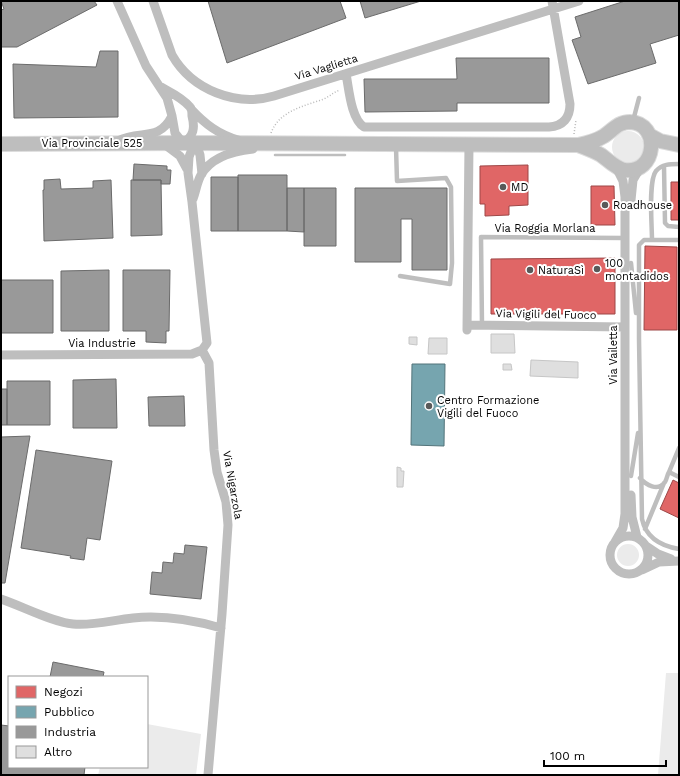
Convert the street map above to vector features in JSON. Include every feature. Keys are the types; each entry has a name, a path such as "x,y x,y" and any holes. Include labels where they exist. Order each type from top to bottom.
{"main road":[{"path":"578,146 592,142 606,134 617,125 632,122 642,127 649,135 660,141 677,145"},
{"path":"606,134 603,146 612,164"},
{"path":"647,159 651,145 649,135"},
{"name":"Via Provinciale 525","path":"1,144 253,144 273,140 396,145 578,146"},
{"path":"578,146 596,152 621,169 632,170 661,149 677,145"}],"street":[{"path":"117,1 143,59 167,98 175,133 189,143 200,155 202,174 192,202"},
{"name":"Via Vaglietta","path":"153,1 170,49 177,63 191,78 214,92 231,98 245,100 261,99 346,74 555,5 580,1"},
{"path":"346,74 355,117 364,127 556,126 562,124 567,119 570,104 555,5"},
{"path":"158,85 176,96 191,108 205,123 218,132 253,144"},
{"path":"191,108 194,122 193,132 189,143 192,149 189,157 188,172 206,343 202,350"},
{"path":"113,143 128,136 158,132 166,126 172,116"},
{"path":"202,174 217,160 227,154 237,151 260,149 273,140"},
{"path":"164,143 180,156 188,172"},
{"name":"Via Vigili del Fuoco","path":"469,145 467,327 482,325 626,327"},
{"name":"Via Vailetta","path":"637,537 632,512 636,477 631,263 631,187 635,175 647,159"},
{"name":"Via Vailetta","path":"612,164 622,177 625,186 626,327 625,520 622,531 614,542"},
{"name":"Via Industrie","path":"1,355 192,354 202,350"},
{"name":"Via Nigarzola","path":"202,350 209,364 214,450 217,472 226,502 228,525 221,628 208,775"},
{"path":"625,536 631,536 637,537 646,546 658,554 677,561 654,564 638,572 625,574 619,572 614,567 610,561 610,554 614,542 625,536"},
{"path":"638,572 646,564 648,558 646,546"},
{"path":"1,599 68,623 87,624 135,618 158,618 221,628"}],"lane":[{"path":"632,122 639,98"},
{"path":"396,145 397,181 446,178 451,187 452,263 450,284 400,276"},
{"path":"652,240 652,182 655,172 667,164 679,164"},
{"path":"664,166 665,223 668,226 679,227"},
{"name":"Via Roggia Morlana","path":"482,325 481,237 625,238"},
{"path":"679,240 644,240 639,245 641,412 636,477 641,516 645,529 659,544 670,548 679,549"},
{"path":"631,263 639,335"},
{"path":"636,477 641,412"},
{"path":"645,529 679,448"},
{"path":"669,472 679,477"},
{"path":"636,477 651,486 657,486 664,483"}],"path":[{"path":"273,140 273,128 284,116 296,109 325,98 337,91"}],"shaded area":[{"path":"625,131 631,131 641,138 644,147 643,153 637,160 631,163 625,163 615,156 612,150 612,144 619,134"},
{"path":"624,544 632,544 639,551 639,559 632,566 624,566 617,559 617,551"},
{"path":"666,673 679,673 679,775 658,775"},
{"path":"148,724 201,734 196,775 98,775 100,768 148,768"}],"building: Negozi":[{"path":"528,165 528,205 509,206 509,215 485,216 485,204 480,204 480,166"},
{"path":"671,182 679,182 679,220 671,220"},
{"path":"591,186 614,186 615,225 591,225"},
{"path":"645,246 677,247 677,330 644,330"},
{"path":"615,258 615,314 491,314 491,259"},
{"path":"673,480 679,483 679,518 660,509"}],"building: Pubblico":[{"path":"412,364 445,364 444,446 411,445"}],"building: Industria":[{"path":"1,1 94,1 97,5 17,47 1,47 1,10 4,9"},
{"path":"208,1 340,1 346,18 227,63"},
{"path":"360,1 421,1 365,18"},
{"path":"625,1 679,1 679,35 650,44 656,63 588,84 572,40 581,37 575,17"},
{"path":"100,51 118,51 118,117 14,118 13,64 96,67"},
{"path":"456,58 549,58 549,103 457,103 457,111 365,112 364,79 457,79"},
{"path":"134,164 167,166 167,170 171,170 170,184 161,184 161,180 133,180"},
{"path":"238,175 287,175 287,231 238,231"},
{"path":"211,177 238,177 238,231 211,231"},
{"path":"60,179 61,189 93,188 93,181 111,180 113,238 44,241 44,180"},
{"path":"131,180 161,180 162,235 131,236"},
{"path":"287,188 304,188 304,232 287,231"},
{"path":"304,188 336,188 336,246 304,246"},
{"path":"355,188 447,188 447,270 412,270 412,219 401,219 401,262 355,262"},
{"path":"109,270 109,331 61,331 61,271"},
{"path":"123,270 170,270 169,331 166,331 166,343 146,342 146,331 123,331"},
{"path":"1,280 53,280 53,333 1,333"},
{"path":"116,379 117,428 73,428 73,380"},
{"path":"7,381 50,381 50,425 7,425"},
{"path":"1,389 7,389 7,425 1,425"},
{"path":"184,396 185,426 149,426 148,397"},
{"path":"30,436 5,583 1,583 1,437"},
{"path":"36,450 112,461 100,540 87,538 84,560 70,558 71,556 21,548"},
{"path":"185,545 207,547 201,599 150,594 152,572 162,573 163,562 173,563 174,553 184,554"},
{"path":"53,662 104,672 103,676 50,676"},
{"path":"1,725 8,726 8,768 85,768 84,775 1,775"}],"building: Altro":[{"path":"491,334 514,334 515,353 491,353"},
{"path":"409,337 417,337 417,345 409,344"},
{"path":"429,338 447,338 447,354 428,354"},
{"path":"531,360 578,362 578,378 530,376"},
{"path":"503,364 511,364 512,370 503,370"},
{"path":"397,467 401,468 401,471 404,471 403,487 397,487"}],"waterway":[{"path":"275,155 345,155"}],"place":[{"name":"MD","path":"503,187"},
{"name":"Roadhouse","path":"605,205"},
{"name":"100 montadidos","path":"597,269"},
{"name":"NaturaSì","path":"530,270"},
{"name":"Centro Formazione Vigili del Fuoco","path":"429,406"}]}
